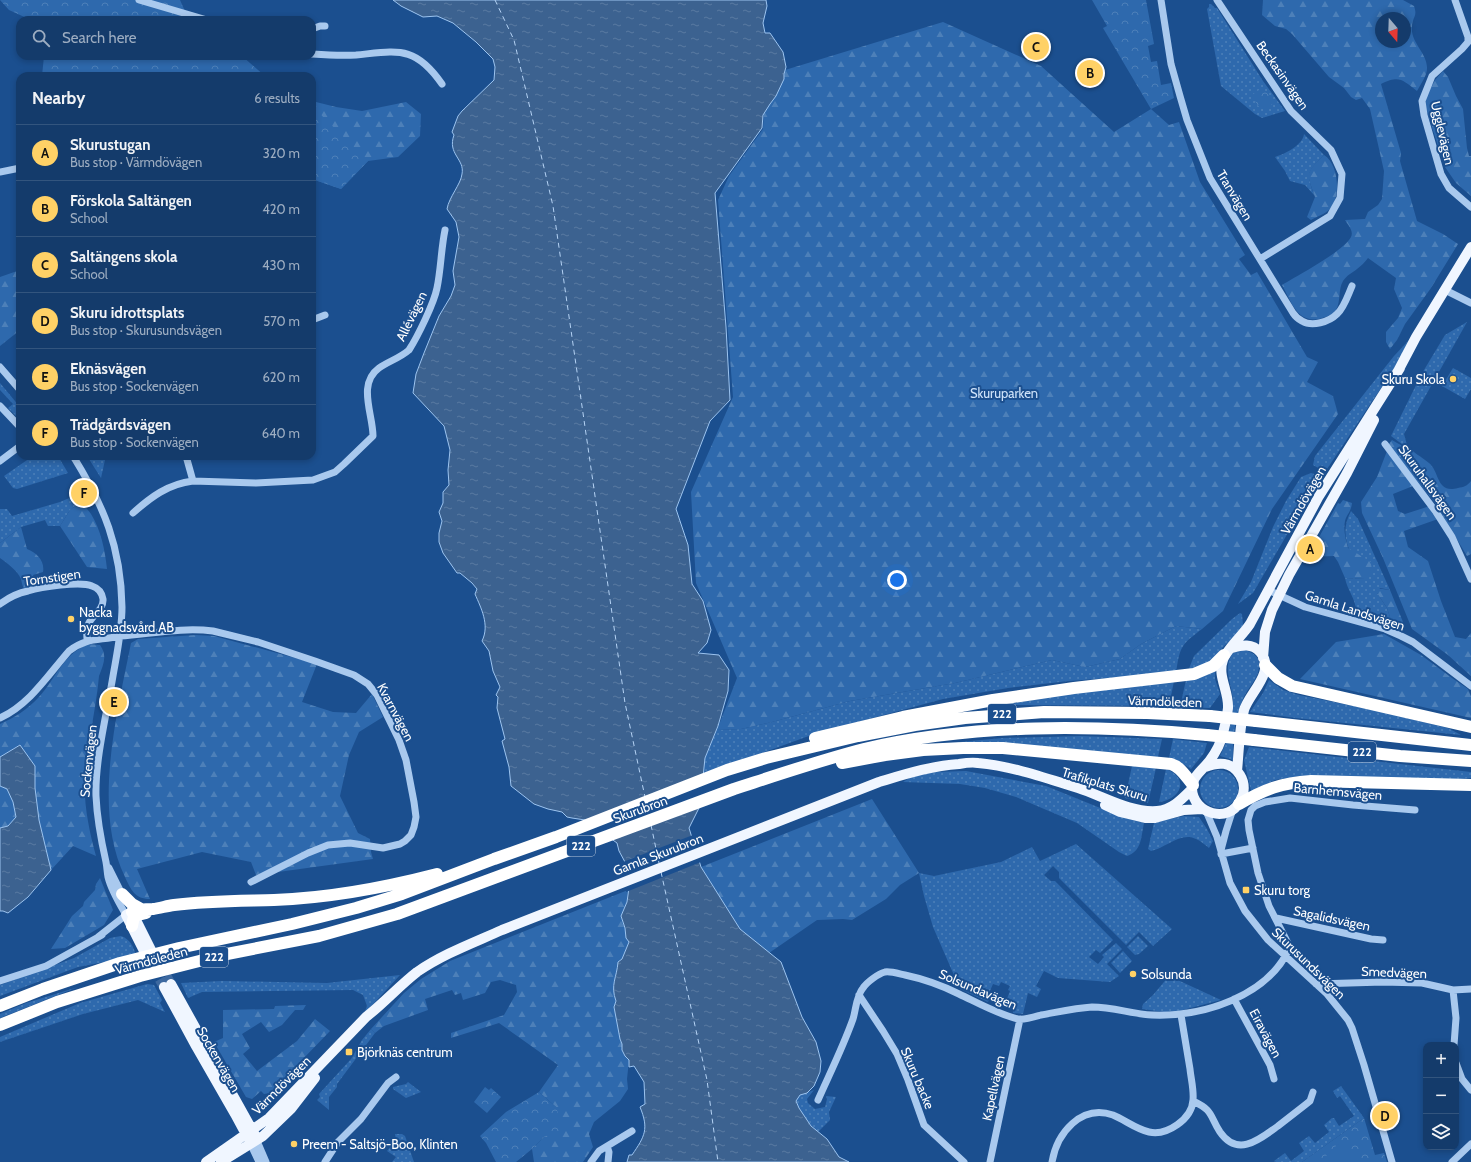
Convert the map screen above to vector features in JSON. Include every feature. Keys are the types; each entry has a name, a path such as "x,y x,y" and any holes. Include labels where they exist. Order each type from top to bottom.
{"highway":[{"path":"856,732 993,700 1068,689 1181,676 1204,671 1213,666 1228,651"},
{"path":"1264,661 1278,678 1292,686 1471,727"},
{"name":"Värmdöleden","path":"856,732 990,715 1044,712 1147,713 1210,716 1471,745"},
{"name":"222","path":"866,754 938,737 1038,728 1080,728 1144,730 1208,735 1400,756 1471,761"},
{"name":"Skurubron","path":"421,882 494,859 556,837 727,770 818,737 856,732"},
{"path":"866,754 963,748 1003,748 1171,764 1182,771 1192,787"},
{"name":"Skurubron","path":"429,903 734,789 785,773 866,754"},
{"path":"1236,807 1268,789 1293,782 1311,781 1471,785"},
{"path":"122,894 132,904 132,916 152,909 174,905 216,901 275,900 338,895 421,882"},
{"name":"Värmdöleden","path":"0,1006 43,989 120,963 179,948 273,929 356,908 402,894 421,882"},
{"name":"Värmdöleden","path":"1,1025 57,1002 140,976 227,954 277,945 332,932 397,914 429,903"}],"main road":[{"name":"Värmdövägen","path":"1264,661 1264,641 1266,628 1279,595 1289,575 1347,472 1416,337 1471,247"},
{"name":"Värmdövägen","path":"1228,651 1246,630 1319,496 1400,368"},
{"path":"1228,651 1243,645 1251,646 1258,650 1264,661 1263,676 1260,684 1251,696 1244,710 1237,771"},
{"name":"Trafikplats Skuru","path":"1151,815 1173,806 1192,787 1197,774 1205,766 1220,741 1228,707 1221,670 1228,651"},
{"name":"Trafikplats Skuru","path":"879,782 936,766 975,763 1000,766 1051,780 1080,795 1114,809 1151,815 1184,810 1204,810 1217,814 1223,814 1236,807"},
{"path":"1205,766 1223,763 1237,771 1244,786 1242,798 1236,807"},
{"name":"Gamla Skurubron","path":"448,954 502,930 879,782"},
{"path":"1192,787 1195,800 1204,810"},
{"name":"Sockenvägen","path":"132,916 148,952"},
{"name":"Värmdövägen","path":"206,1162 269,1118 366,1017 417,972 448,954"},
{"name":"Sockenvägen","path":"167,985 254,1143"},
{"name":"Värmdövägen","path":"221,1162 254,1143 291,1109 313,1081 337,1055 366,1017"}],"street":[{"path":"139,0 193,16"},
{"name":"Tranvägen","path":"1161,0 1172,64 1187,120 1210,178 1260,258 1292,313 1302,322 1316,324 1332,319 1338,313 1352,286"},
{"name":"Beckasinvägen","path":"1218,0 1287,106 1331,150 1342,174 1340,198 1330,216 1260,258"},
{"name":"Ugglevägen","path":"1455,0 1468,37 1468,42 1462,50 1432,76 1422,101 1424,115 1440,174 1449,188 1471,207"},
{"path":"316,28 325,26"},
{"path":"316,54 355,55 381,52 410,54 421,59 435,73 442,84"},
{"path":"0,172 16,169"},
{"name":"Allévägen","path":"133,513 162,491 193,481 256,483 313,480 335,472 373,436 367,394 369,382 379,368 404,354 412,344 437,290 445,230"},
{"path":"1445,290 1471,303"},
{"path":"316,318 325,315"},
{"path":"0,367 16,385"},
{"path":"0,406 16,423"},
{"name":"Skuruhallsvägen","path":"1385,444 1436,512 1452,537 1471,579"},
{"path":"0,461 16,449"},
{"name":"Sockenvägen","path":"76,460 104,512 112,534 117,557 122,614 120,636 98,761 96,794 100,836 107,864 108,877 114,894 132,916"},
{"path":"187,460 193,481"},
{"name":"Tornstigen","path":"0,604 15,595 28,590 88,584 94,586 102,593 103,602 87,626 87,640"},
{"name":"Gamla Landsvägen","path":"1268,590 1306,607 1374,626 1401,636 1413,642 1471,686"},
{"name":"Kvarnvägen","path":"87,640 109,639 120,636 185,630 201,629 213,631 284,650 354,675 368,684 377,695 399,740 406,760 416,817 412,835 405,841 392,847 383,848 350,843 339,843 320,847 251,882"},
{"path":"0,718 13,711 27,700 68,651 87,640"},
{"name":"Barnhemsvägen","path":"1286,957 1290,947 1263,890 1253,848 1248,820 1251,810 1255,806 1272,800 1290,798 1415,810"},
{"name":"Skurusundsvägen","path":"1221,854 1226,831 1236,807"},
{"name":"Skurusundsvägen","path":"1204,810 1217,837 1230,883 1245,910 1268,940 1316,984 1337,1006 1352,1028 1392,1162"},
{"path":"1221,854 1253,848"},
{"name":"Sockenvägen","path":"107,864 122,894"},
{"path":"0,981 46,966 132,916"},
{"name":"Sagalidsvägen","path":"1276,918 1363,938 1383,940"},
{"name":"Solsundavägen","path":"818,1100 853,1019 859,995 863,988 873,979 885,972 898,973 918,978 958,993 992,1010 1020,1019 1066,1010 1091,1007 1105,1007 1150,1015 1181,1015 1210,1008 1250,992 1265,981 1286,957"},
{"name":"Smedvägen","path":"1316,984 1383,982 1422,983 1453,990 1471,989"},
{"path":"1453,990 1456,1018 1454,1042"},
{"name":"Skuru backe","path":"859,995 883,1031 896,1054 908,1080 924,1125 964,1162"},
{"name":"Eiravägen","path":"1234,999 1270,1065 1274,1079"},
{"path":"1052,1162 1054,1150 1065,1130 1079,1117 1098,1113 1111,1114 1150,1132 1162,1132 1174,1128 1181,1122 1189,1112 1193,1101 1181,1015"},
{"name":"Kapellvägen","path":"989,1161 1020,1019"},
{"path":"1459,1071 1462,1079 1471,1090"},
{"path":"325,1162 338,1142 360,1119 388,1083 396,1077"},
{"path":"1193,1101 1208,1109 1220,1132 1228,1141 1239,1145 1252,1143 1260,1139 1305,1106 1310,1101 1313,1092"},
{"path":"591,1162 599,1151 632,1131"},
{"path":"254,1143 260,1162"},
{"path":"254,1143 266,1162"},
{"path":"1452,1162 1471,1144"},
{"path":"607,1146 609,1152 608,1162"}],"green space":[{"path":"0,0 180,0 187,16 22,16 9,10"},
{"path":"1092,0 1146,0 1154,44 1148,46 1151,62 1157,61 1161,85 1171,83 1174,98 1151,109 1103,28 1107,26"},
{"path":"1263,0 1403,0 1414,6 1415,15 1412,24 1412,33 1426,61 1426,74 1417,91 1408,84 1397,79 1381,84 1401,153 1400,161 1417,221 1443,234 1458,244 1431,288 1405,324 1397,340 1390,349 1386,342 1386,332 1398,318 1402,308 1394,289 1396,278 1368,258 1343,281 1340,288 1336,310 1324,318 1305,318 1296,310 1282,285 1320,263 1347,243 1352,233 1345,220 1365,219 1368,212 1378,205 1382,199 1384,171 1370,109 1362,98 1356,100 1351,97 1344,88 1329,77 1292,34 1286,29 1275,26 1262,15"},
{"path":"1209,4 1217,8 1263,81 1285,111 1262,118 1221,86 1207,9"},
{"name":"Skuruparken","path":"943,22 1041,66 1114,132 1151,109 1169,125 1179,122 1200,182 1245,255 1239,259 1251,275 1257,272 1307,357 1318,362 1307,382 1333,396 1338,414 1272,509 1223,611 1202,629 1176,626 1141,644 1120,659 1085,667 1052,660 955,683 850,701 741,729 717,730 737,678 696,583 691,492 733,397 718,200 729,176 763,129 764,113 784,78 785,70"},
{"path":"44,60 247,60 260,72 42,72"},
{"path":"1443,71 1448,77 1463,109 1467,148 1469,156 1471,156 1471,196 1456,183 1445,167 1425,106 1426,95 1435,80"},
{"path":"1259,90 1265,91 1269,95 1272,100 1272,106 1265,109 1257,105 1252,95"},
{"path":"316,102 362,111 406,102 421,114 420,136 398,157 368,161 341,189 316,180"},
{"path":"316,110 368,161 341,189 316,180"},
{"path":"1304,134 1324,155 1311,169 1309,177 1314,195 1305,185 1290,181 1275,157 1284,154 1297,145 1303,138"},
{"path":"1324,155 1329,159 1335,173 1337,181 1336,197 1334,204 1330,209 1311,220 1307,217 1315,197 1310,183 1309,174 1313,166"},
{"path":"16,271 16,333 0,346 0,277"},
{"path":"1467,322 1404,434 1407,445 1418,456 1391,436 1421,375 1445,335"},
{"path":"1409,340 1399,361 1325,472 1313,465 1315,456 1394,356"},
{"path":"1453,368 1471,378 1471,389 1465,399 1442,386"},
{"path":"0,383 16,402 16,416 8,408 13,404 0,390"},
{"path":"1392,440 1429,463 1433,467 1439,481 1446,488 1451,489 1462,487 1471,481 1471,554 1467,556 1435,503 1388,445"},
{"path":"1387,451 1413,486 1393,494 1398,511 1405,514 1430,506 1438,519 1404,531 1408,547 1428,561 1455,637 1466,639 1471,633 1471,676 1448,655 1412,629 1383,558 1362,513 1361,502 1377,477"},
{"path":"27,460 60,460 68,473 17,489 13,488 4,476"},
{"path":"90,460 105,460 101,478"},
{"path":"1311,473 1321,476 1253,593 1238,604 1251,582 1273,527 1286,501 1301,477"},
{"path":"74,496 77,497 78,504 70,510 60,526 48,526 45,520 21,527 0,543 0,509 7,509 12,516 60,502"},
{"path":"77,497 91,514 100,533 104,547 107,569 87,567 60,526 70,510 78,504"},
{"path":"1343,500 1352,503 1351,509 1344,524 1348,548 1371,562 1372,573 1365,579 1345,578 1334,556 1308,557 1338,503 1340,504"},
{"path":"1351,511 1358,519 1390,590 1380,588 1377,593 1387,608 1391,620 1356,611 1355,602 1345,578 1365,579 1351,554 1346,538 1345,529"},
{"path":"21,527 27,549 40,558 43,564 43,572 33,575 36,586 24,589 21,579 17,573 0,558 0,543"},
{"path":"1375,588 1390,590 1403,622 1402,624 1391,620 1387,608"},
{"path":"1240,613 1242,614 1243,625 1237,635 1225,645 1211,661 1188,671 1194,656"},
{"path":"1176,626 1202,629 1186,643 1180,651 1176,673 1069,681 1008,688 943,699 817,733 704,774 705,758 717,730 741,729 850,701 955,683 1052,660 1085,667 1120,659 1141,644"},
{"path":"1384,634 1421,655 1468,689 1471,696 1471,718 1300,679 1336,642"},
{"path":"195,635 214,636 317,664 302,702 333,712 356,713 372,694 383,717 359,732 349,755 340,796 358,833 370,839 373,859 256,875 251,862 202,852 137,869 150,899 145,899 134,893 125,877 115,850 110,822 109,792 110,761 114,730 131,643 138,639"},
{"path":"88,644 100,645 104,653 103,664 99,676 85,774 87,816 96,856 73,846 51,870 39,820 35,788 35,766 19,745 0,757 0,724 30,706 71,655"},
{"path":"1244,650 1255,655 1259,666 1257,675 1245,695 1238,713 1233,745 1233,760 1220,756 1227,738 1233,711 1233,698 1228,665 1233,653"},
{"path":"1215,668 1215,679 1220,694 1210,708 1180,707 1186,680"},
{"path":"1269,680 1283,690 1299,695 1373,710 1448,728 1461,735 1250,712 1263,693"},
{"path":"1174,681 1169,706 1003,705 1062,695"},
{"path":"1081,736 1162,739 1158,757 929,745 1002,738"},
{"path":"1173,739 1207,743 1204,753 1191,769 1180,762 1169,758"},
{"path":"1249,747 1471,772 1471,778 1450,780 1300,776 1275,780 1251,791 1244,760"},
{"path":"1132,766 1156,768 1148,803 1125,798"},
{"path":"1166,769 1178,778 1180,788 1173,797 1159,802"},
{"path":"1219,770 1229,773 1235,779 1238,789 1235,799 1229,805 1219,808 1209,805 1203,799 1200,789 1203,779 1209,773"},
{"path":"966,771 1046,786 1125,818 1144,823 1140,843 1136,851 1127,856 1077,823 1016,797 985,788 960,784 903,782 914,775 935,772"},
{"path":"0,786 7,789 13,802 16,817 8,826 0,828"},
{"path":"872,799 919,873 900,885 886,899 852,920 817,920 769,953 740,929 701,867"},
{"path":"1184,816 1199,817 1213,841 1209,848 1196,839 1185,837 1179,838 1151,851 1148,849 1154,823"},
{"path":"1076,844 1172,929 1153,946 1139,932 1126,945 1059,878 1059,872 1053,866 1044,875 1051,881 1055,881 1113,940 1100,953 1096,950 1089,957 1098,964 1104,957 1102,955 1116,943 1122,949 1107,964 1119,976 1110,982 1058,978 1044,971 1036,986 1041,989 1037,997 1028,993 1023,1014 1013,1013 1012,1003 1006,1001 1010,991 1008,990 1010,986 1001,982 999,986 993,984 989,993 991,994 988,1002 960,989 933,927 919,873 934,876 1001,862 1032,847 1040,861"},
{"path":"100,878 113,910 104,925 65,948 51,949 72,916 83,906 84,902 95,890 96,884"},
{"path":"628,890 627,902 621,916 626,937 629,942 622,959 618,962 614,981 614,995 616,1001 614,1007 622,1050 629,1060 627,1079 628,1089 620,1101 594,1122 589,1134 593,1147 583,1162 534,1162 532,1149 544,1137 556,1107 539,1092 558,1065 499,1023 451,1038 451,1033 504,1015 517,992 516,985 500,980 491,982 485,993 463,1000 461,993 455,995 452,990 425,999 428,1010 384,1026 375,1033 371,1029 404,993 421,979 450,961"},
{"path":"121,936 127,939 131,944 136,956 78,967 0,996 0,985 74,958 110,938"},
{"path":"1138,936 1148,946 1139,954 1135,955 1127,947"},
{"path":"1123,951 1132,961 1120,973 1111,963"},
{"path":"400,975 364,1014 367,1006 363,995 353,990 202,992 188,998 181,983 222,981 327,983"},
{"path":"1169,976 1221,1000 1179,1011 1164,1012 1142,1009 1143,1004 1153,995"},
{"path":"147,984 154,985 162,1000 160,1003 165,1012 138,1000 83,1014 0,1042 0,1037 80,1003"},
{"path":"78,987 0,1018 0,1014 26,1003"},
{"path":"306,1005 303,1010 295,1010 282,1025 269,1032 261,1022 242,1034 250,1048 243,1054 257,1071 297,1041 315,1019 330,1031 270,1093 264,1094 261,1091 252,1099 246,1097 214,1042 223,1038 223,1010 274,1009 275,1006"},
{"path":"371,1029 375,1033 329,1097 329,1110 317,1100 320,1097 319,1094 351,1059 362,1040"},
{"path":"408,1082 421,1092 406,1098 393,1089 393,1087 406,1084"},
{"path":"1341,1086 1364,1118 1302,1162 1274,1161 1285,1153 1291,1161 1304,1151 1299,1143 1309,1136 1315,1143 1329,1132 1324,1125 1332,1118 1334,1118 1339,1126 1354,1116 1340,1096 1337,1098 1333,1091"},
{"path":"485,1087 489,1090 491,1088 501,1097 487,1113 474,1102"},
{"path":"814,1090 807,1099 808,1103 815,1109 825,1107 827,1099 826,1096 836,1097 829,1112 830,1120 818,1132 805,1117 796,1100 800,1095"},
{"path":"539,1092 556,1107 563,1129 544,1137 516,1162 496,1162 486,1143 480,1136 506,1112"},
{"path":"1364,1118 1375,1155 1384,1153 1387,1162 1302,1162"},
{"path":"395,1134 402,1134 405,1136 414,1162 392,1162 396,1157 387,1151 396,1140"},
{"path":"1338,1144 1355,1162 1320,1162"}],"water":[{"path":"393,0 766,0 767,6 763,23 765,33 770,33 783,52 786,67 784,79 776,96 763,115 762,128 715,193 726,327 730,400 710,421 676,509 688,545 692,584 703,601 711,630 707,643 698,653 719,655 729,670 728,691 718,726 705,758 700,806 689,828 701,867 740,929 781,962 802,1017 816,1042 821,1061 820,1072 814,1086 807,1093 800,1095 796,1101 811,1126 827,1139 839,1157 849,1162 627,1162 629,1155 632,1155 640,1143 645,1127 640,1107 645,1104 644,1082 634,1066 629,1067 629,1060 622,1050 614,1007 616,1001 614,986 618,962 622,959 629,942 626,938 625,928 621,916 627,902 631,873 619,851 617,843 585,820 567,817 562,812 534,804 511,786 509,767 502,741 505,739 497,708 498,697 496,695 500,687 493,671 489,651 482,641 485,623 475,594 477,589 460,573 457,573 443,553 439,542 439,533 442,521 439,512 443,503 443,492 449,485 448,470 450,450 444,426 413,393 416,374 424,353 439,316 451,296 455,285 453,271 459,237 456,222 447,209 448,204 460,182 462,169 461,164 454,152 452,142 454,135 452,132 458,116 462,111 494,80 495,67 493,59 476,42 453,23 437,16 423,17 401,6"},
{"path":"20,745 35,766 35,788 39,820 51,870 28,897 8,913 0,911 0,828 8,826 16,817 13,802 7,789 0,786 0,757"}],"pier":[{"path":"705,774 702,806 610,840 598,833 591,824"},
{"path":"693,835 701,862 626,892 629,873 623,862"}],"ferry route":[{"path":"495,0 514,40 553,206 625,703 645,797"},
{"path":"647,808 649,814"},
{"path":"651,825 659,863"},
{"path":"661,872 707,1080 718,1162"}],"tunnel":[{"path":"151,950 171,984"},
{"path":"145,953 164,987"}],"place":[{"name":"Saltängens skola","path":"1036,47"},
{"name":"Förskola Saltängen","path":"1090,73"},
{"name":"Skuru Skola","path":"1453,379"},
{"name":"Trädgårdsvägen","path":"84,493"},
{"name":"Skurustugan","path":"1310,549"},
{"name":"Nacka byggnadsvård AB","path":"71,619"},
{"name":"Eknäsvägen","path":"114,702"},
{"name":"Skuru torg","path":"1246,890"},
{"name":"Solsunda","path":"1133,974"},
{"name":"Björknäs centrum","path":"349,1052"},
{"name":"Skuru idrottsplats","path":"1385,1116"},
{"name":"Preem - Saltsjö-Boo, Klinten","path":"294,1144"}]}
